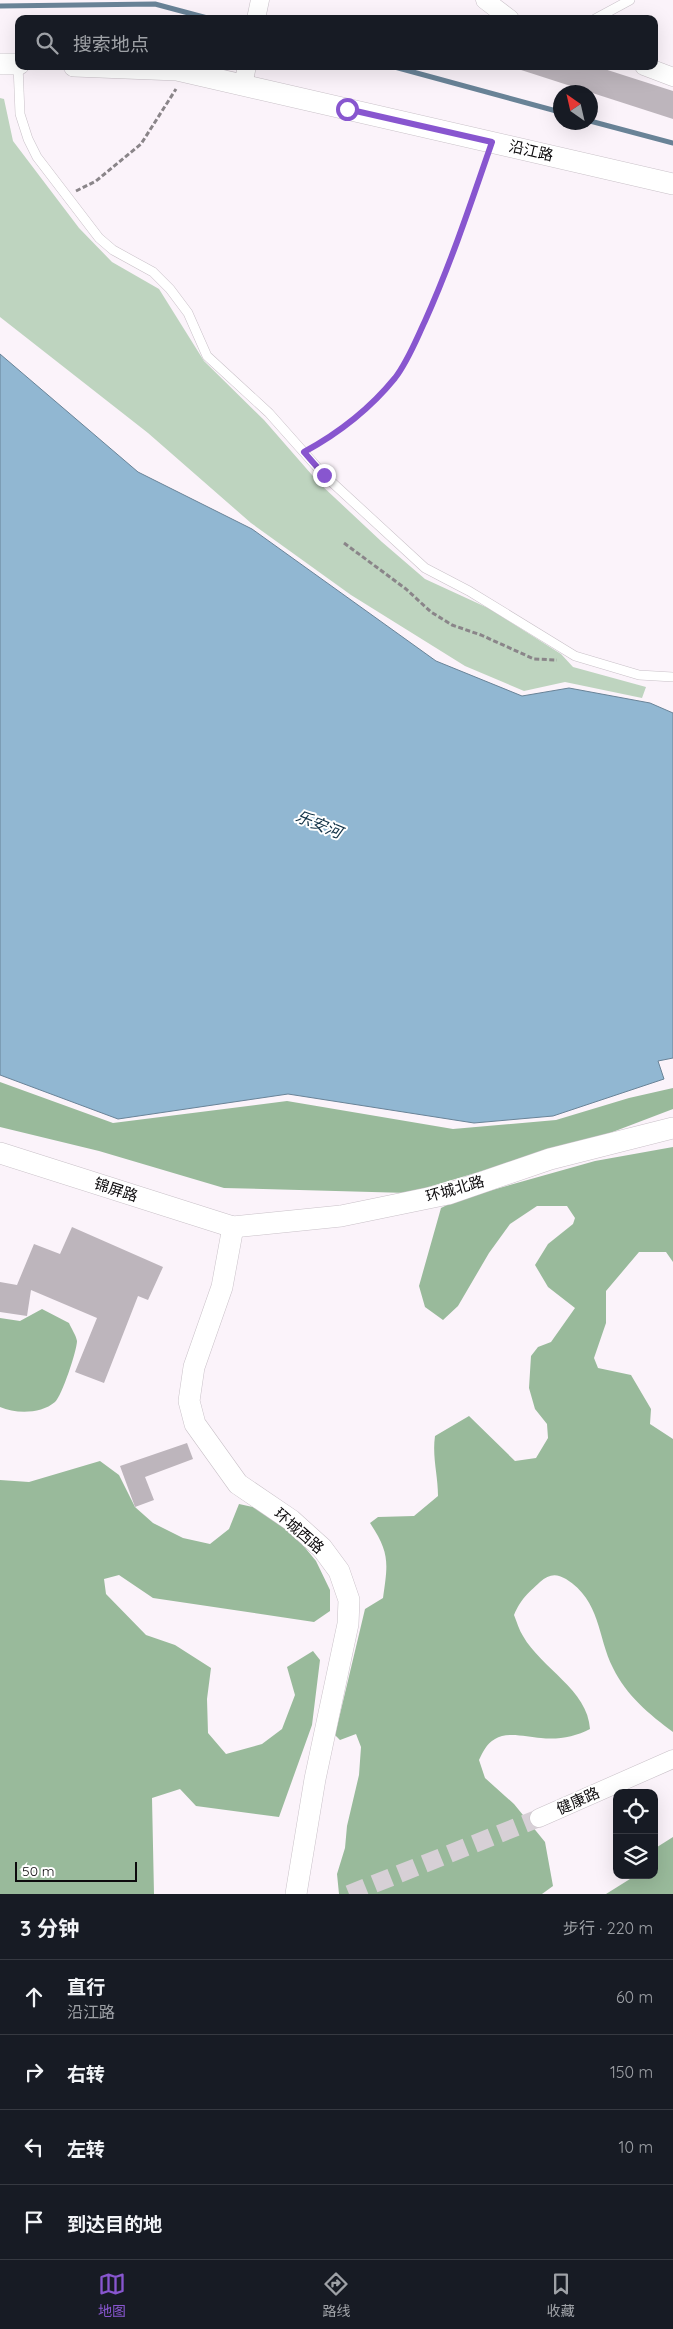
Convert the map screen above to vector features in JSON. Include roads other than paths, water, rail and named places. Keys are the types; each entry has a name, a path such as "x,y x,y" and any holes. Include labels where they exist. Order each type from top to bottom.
{"street":[{"path":"257,15 260,0"},
{"path":"485,0 505,15"},
{"path":"0,64 15,64"},
{"name":"沿江路","path":"177,70 245,76 492,142 673,184"},
{"path":"655,70 673,77"},
{"name":"环城北路","path":"233,1227 341,1216 448,1194 550,1159 673,1128"},
{"name":"锦屏路","path":"0,1153 233,1227"},
{"name":"环城西路","path":"233,1227 222,1287 194,1367 189,1401 195,1424 238,1484 291,1520 322,1548 339,1571 348,1600 348,1624 315,1779 296,1894"},
{"name":"健康路","path":"538,1818 673,1759"}],"lane":[{"path":"602,15 630,0"},
{"path":"19,70 20,114 28,139 37,157 99,238 113,250 153,272 170,288 188,313 207,356 269,413 324,475 425,568 469,590 575,656 639,675 673,677"}],"water":[{"name":"乐安河","path":"0,354 138,472 252,529 436,661 522,696 569,688 650,703 673,713 673,1058 658,1061 664,1079 553,1116 474,1123 288,1094 118,1119 0,1075"}],"waterway":[{"path":"0,6 155,4 196,15"},
{"path":"406,70 553,110"},
{"path":"598,123 673,143"}],"tunnel":[{"path":"349,1894 539,1818"}]}
